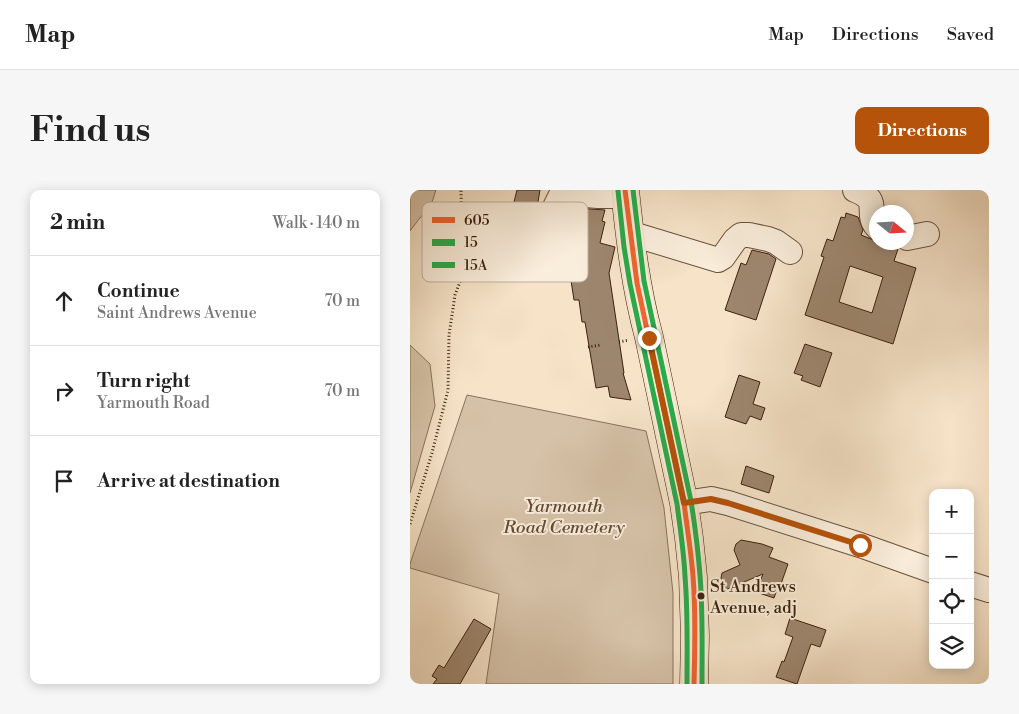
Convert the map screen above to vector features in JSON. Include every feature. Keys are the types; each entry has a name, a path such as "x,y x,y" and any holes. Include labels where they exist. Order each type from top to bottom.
{"main road":[{"path":"626,193 629,233 642,311 690,538 695,636 694,684"}],"street":[{"path":"855,190 863,193 870,201 871,205"},
{"path":"560,192 598,196 626,193"},
{"path":"629,233 718,260 723,257 735,240 741,235 749,234 776,242 790,252"},
{"path":"684,503 711,499 728,503 929,570"},
{"path":"974,585 989,590"}],"path":[{"path":"410,524 432,453 448,390 449,335 456,295 460,282"},
{"path":"588,347 601,344"}],"green space":[{"path":"410,190 436,190 432,202 422,202 422,215 410,231"},
{"path":"410,345 430,364 435,406 410,493"},
{"name":"Yarmouth Road Cemetery","path":"467,395 646,431 664,508 673,593 673,684 486,684 499,594 410,568"}],"building":[{"path":"517,190 540,190 538,202 514,202"},
{"path":"588,209 605,210 602,221 605,222 600,243 615,247 609,273 623,373 631,400 610,397 608,386 596,388 585,322 582,322 579,300 574,300 571,282 588,282"},
{"path":"846,213 858,217 863,230 861,235 869,238 869,250 898,250 894,261 916,268 893,344 805,315 824,257 821,256 827,239 833,241 841,217 845,218","holes":["850,266 883,277 872,313 839,302"]},
{"path":"752,250 769,254 776,259 756,320 725,310 741,263 746,265"},
{"path":"805,344 832,353 820,387 801,380 803,376 794,373"},
{"path":"739,375 760,382 753,404 765,408 761,420 750,416 746,424 725,417"},
{"path":"746,466 774,476 769,493 741,484"},
{"path":"741,540 773,548 769,557 788,564 774,598 756,592 763,574 725,590 721,578 722,573 740,565 734,550 736,544"},
{"path":"790,618 826,630 820,647 811,644 797,684 776,677 793,637 785,634"},
{"path":"474,619 491,629 460,684 433,684 437,679 432,676 439,665 444,668"}],"transit line":[{"name":"605","path":"625,190 637,283 684,503 694,590 694,684"},
{"name":"15A","path":"633,190 644,281 694,520 701,589 702,684"},
{"name":"15","path":"618,191 630,284 677,504 686,590 687,684"}],"place":[{"name":"St Andrews Avenue, adj","path":"701,596"}],"route":[{"path":"649,338 684,503 711,499 728,503 860,545"}]}
